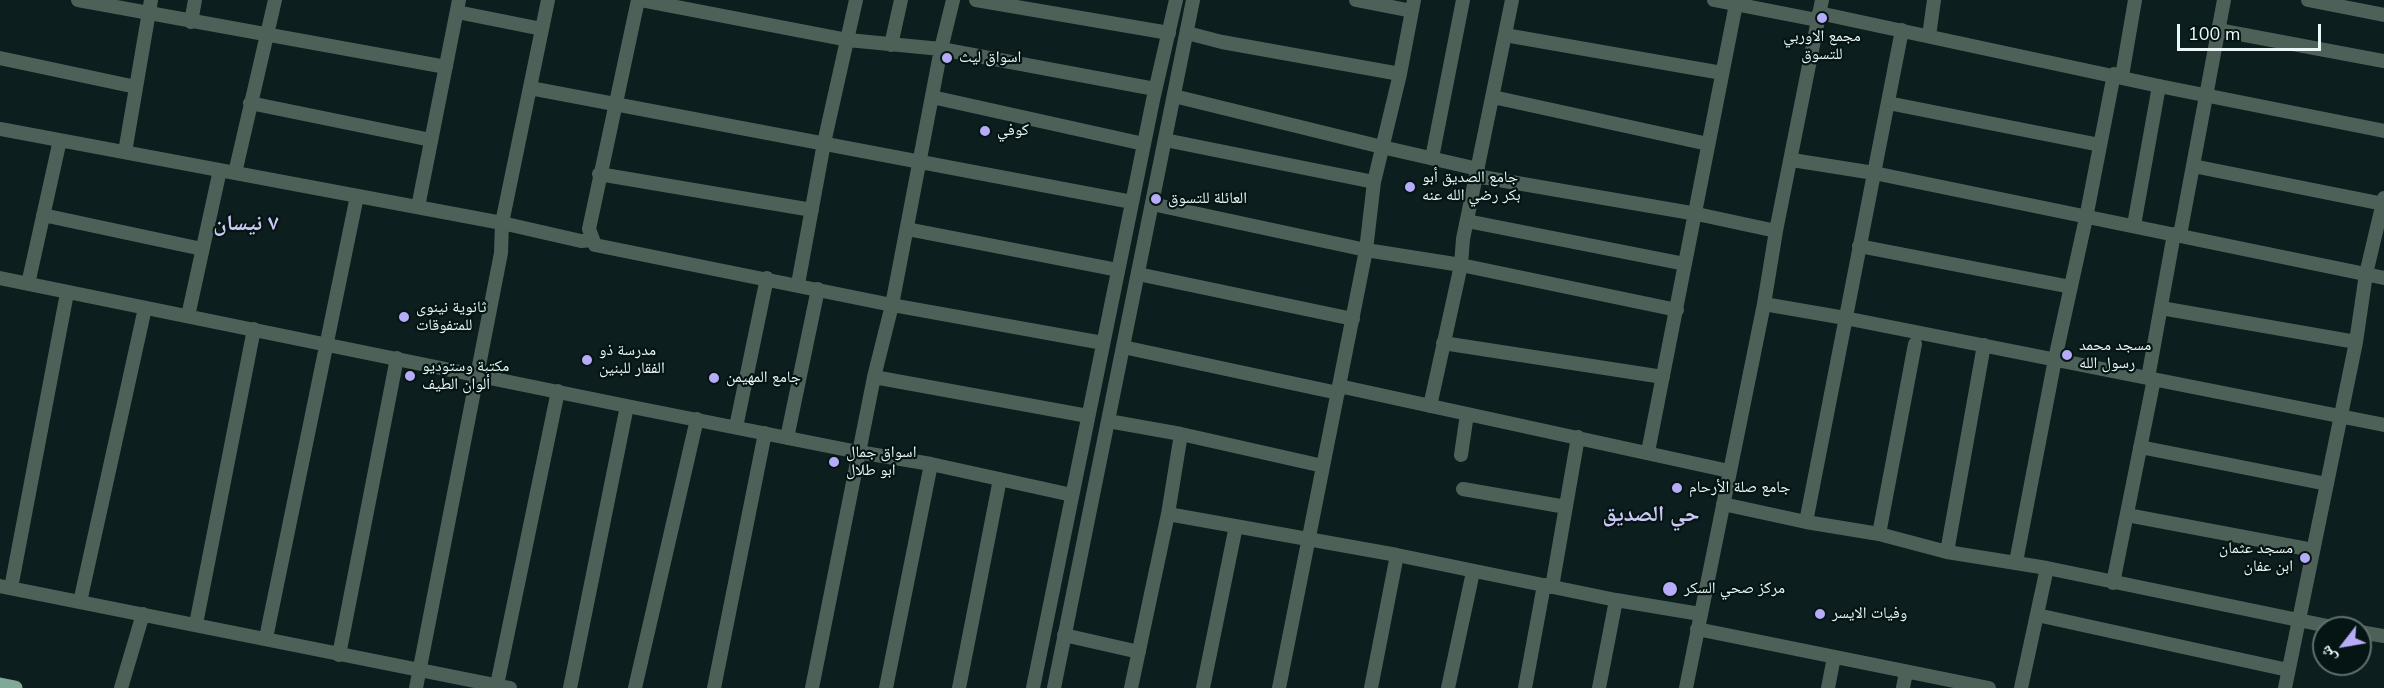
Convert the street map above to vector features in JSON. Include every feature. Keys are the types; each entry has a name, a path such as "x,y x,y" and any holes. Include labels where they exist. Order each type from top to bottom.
{"main road":[{"path":"0,685 15,688"}],"street":[{"path":"78,0 446,67"},
{"path":"125,152 151,0"},
{"path":"191,22 195,0"},
{"path":"236,173 275,0"},
{"path":"416,688 501,253 502,223 548,0"},
{"path":"1103,343 892,305 818,288 595,245 588,229 599,174 639,0 848,40 941,50 1155,89"},
{"path":"798,284 824,142 856,0"},
{"path":"891,45 901,0"},
{"path":"812,688 858,452 892,305 941,50 953,0"},
{"path":"976,0 1169,33"},
{"path":"1034,688 1155,89 1176,0"},
{"path":"1054,688 1194,0"},
{"path":"1279,688 1366,250 1374,182 1400,74 1413,5 1356,0"},
{"path":"1432,158 1463,0"},
{"path":"1430,406 1461,265 1467,221 1512,0"},
{"path":"1714,0 1819,11 2118,75 2159,86 2384,131"},
{"path":"1929,36 1934,0"},
{"path":"2016,562 2055,359 2100,146 2135,0"},
{"path":"2113,583 2140,447 2161,308 2193,166 2224,0"},
{"path":"2308,0 2384,15"},
{"path":"1648,452 1737,4"},
{"path":"418,207 458,6 542,29"},
{"path":"1686,688 1764,304 1819,11"},
{"path":"1806,522 1902,30"},
{"path":"2218,30 2384,61"},
{"path":"1186,33 1222,42 1400,74"},
{"path":"1505,36 1722,73"},
{"path":"0,58 136,87"},
{"path":"2134,225 2159,86"},
{"path":"530,88 1132,201"},
{"path":"1174,96 1432,158 1477,172 1776,231"},
{"path":"1492,96 1708,144"},
{"path":"932,97 1144,144"},
{"path":"250,103 431,140"},
{"path":"1888,103 2100,146"},
{"path":"0,129 502,223 581,241 593,240"},
{"path":"28,284 60,140"},
{"path":"1165,140 1374,182"},
{"path":"1792,160 1874,173 2384,278"},
{"path":"2193,166 2383,201 2366,274 2356,342 2285,688"},
{"path":"188,316 220,170"},
{"path":"599,174 812,210"},
{"path":"1138,174 1157,179"},
{"path":"266,638 357,196"},
{"path":"1152,204 1366,250 1461,265 1677,310"},
{"path":"43,215 202,249"},
{"path":"1467,221 1685,264"},
{"path":"907,229 1118,270"},
{"path":"1860,246 2071,287"},
{"path":"1138,274 1353,319"},
{"path":"0,278 627,406 858,452 932,464 1072,495"},
{"path":"736,427 767,278"},
{"path":"788,438 818,288"},
{"path":"67,292 5,587 266,638 339,655 503,687 558,391"},
{"path":"1764,304 1984,345 2384,425"},
{"path":"80,602 145,308"},
{"path":"2161,308 2356,342"},
{"path":"196,624 254,330"},
{"path":"1443,343 1663,377"},
{"path":"1879,534 1915,344"},
{"path":"1947,552 1984,345"},
{"path":"1123,347 1430,406 1729,471"},
{"path":"339,655 397,358"},
{"path":"874,376 1088,417"},
{"path":"570,688 627,406"},
{"path":"1461,455 1467,414"},
{"path":"635,688 697,419"},
{"path":"1108,421 1181,434 1323,466"},
{"path":"714,688 765,433"},
{"path":"1131,688 1168,514 1181,434"},
{"path":"1525,688 1566,507 1578,437"},
{"path":"2140,447 2327,484"},
{"path":"886,688 932,464"},
{"path":"959,688 1000,479"},
{"path":"1463,489 1566,507"},
{"path":"1723,504 1806,522 1879,534 1947,552 2047,568 2312,624"},
{"path":"1168,514 1308,538 1616,600 1700,614"},
{"path":"2127,515 2313,550"},
{"path":"1203,688 1236,526"},
{"path":"1371,688 1397,555"},
{"path":"2021,688 2047,568"},
{"path":"1448,688 1473,572"},
{"path":"1599,688 1616,600"},
{"path":"122,688 143,614"},
{"path":"2037,615 2288,670"},
{"path":"1697,629 1989,688"},
{"path":"1064,635 1139,652"},
{"path":"1828,688 1834,657"},
{"path":"1904,688 1906,672"}],"place":[{"name":"مجمع الاوربي للتسوق","path":"1822,18"},
{"name":"اسواق ليث","path":"947,58"},
{"name":"كوفي","path":"985,131"},
{"name":"جامع الصديق أبو بكر رضي الله عنه","path":"1410,187"},
{"name":"العائلة للتسوق","path":"1156,199"},
{"name":"ثانوية نينوى للمتفوقات","path":"404,317"},
{"name":"مسجد محمد رسول الله","path":"2067,355"},
{"name":"مدرسة ذو الفقار للبنين","path":"587,360"},
{"name":"مكتبة وستوديو ألوان الطيف","path":"410,376"},
{"name":"جامع المهيمن","path":"714,378"},
{"name":"اسواق جمال ابو طلال","path":"834,462"},
{"name":"جامع صلة الأرحام","path":"1677,488"},
{"name":"مسجد عثمان ابن عفان","path":"2305,558"},
{"name":"مركز صحي السكر","path":"1670,589"},
{"name":"وفيات الايسر","path":"1820,614"}],"district":[{"name":"٧ نيسان","path":"246,225"},
{"name":"حي الصديق","path":"1651,516"}]}
